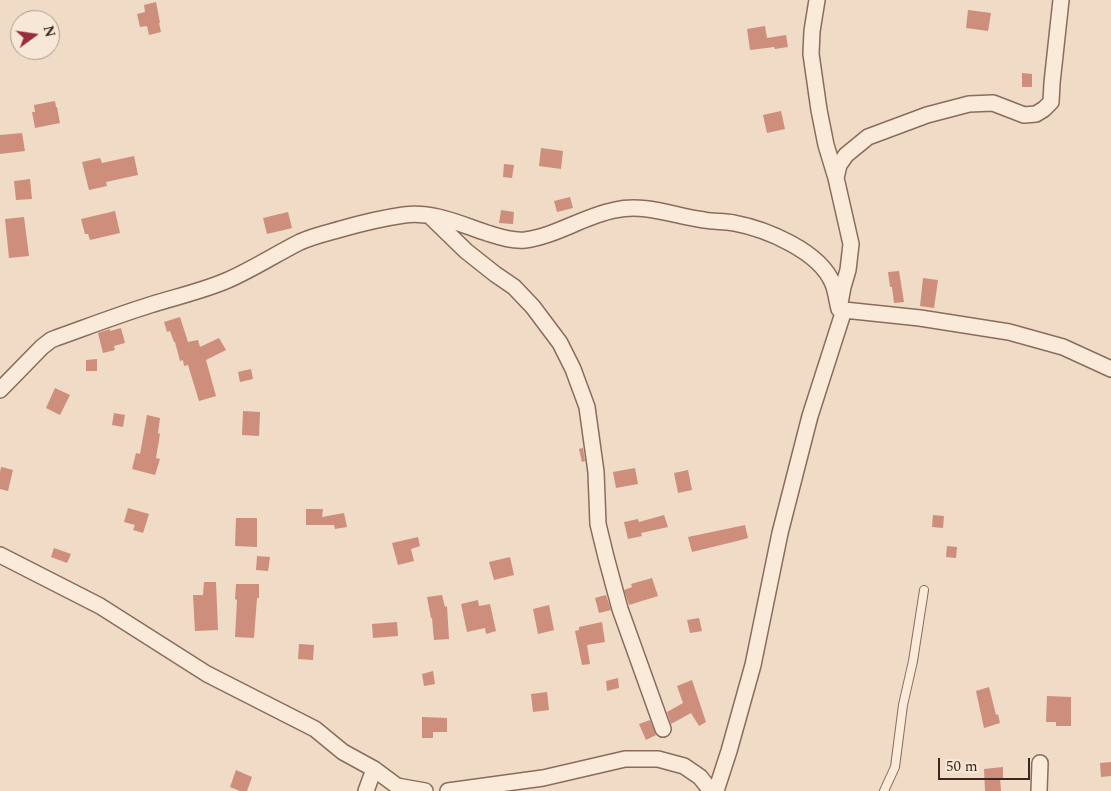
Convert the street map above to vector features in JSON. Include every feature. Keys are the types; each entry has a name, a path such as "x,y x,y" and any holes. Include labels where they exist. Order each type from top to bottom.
{"street":[{"path":"716,791 753,665 780,533 810,416 842,310 843,287 848,270 851,244 836,178 826,145 811,54 812,31 817,0"},
{"path":"836,178 839,165 846,155 868,137 927,115 969,104 993,103 1024,115 1036,114 1044,109 1051,102 1061,0"},
{"path":"0,390 51,340 227,280 302,242 322,234 388,217 417,213 442,218 505,239 523,240 543,236 584,219 614,210 632,208 668,212 704,220 732,222 772,234 791,243 815,260 824,270 832,284 842,310"},
{"path":"429,215 466,251 521,294 560,343 574,369 588,407 596,472 598,524 606,558 620,609 663,729"},
{"path":"842,310 920,318 1010,332 1063,348 1111,370"},
{"path":"0,555 100,606 207,674 315,729 343,752 397,786 425,791"},
{"path":"448,791 541,784 625,759 658,758 684,766 700,777 711,791"},
{"path":"1039,791 1040,763"},
{"path":"366,791 374,770"}],"lane":[{"path":"884,791 895,767 903,705 913,662 924,590"}],"building":[{"path":"156,2 161,32 149,35 147,26 140,27 137,14 145,12 144,5"},
{"path":"968,10 991,13 988,31 966,28"},
{"path":"765,26 767,38 786,35 788,47 750,50 747,29"},
{"path":"1022,73 1032,74 1032,87 1022,87"},
{"path":"55,101 60,123 35,128 32,112 35,112 34,105"},
{"path":"781,111 785,129 767,133 763,115"},
{"path":"22,133 25,151 0,154 0,135"},
{"path":"541,148 563,151 561,169 539,166"},
{"path":"134,156 138,175 106,182 107,186 89,190 82,162 100,158 102,163"},
{"path":"504,164 514,165 512,178 503,177"},
{"path":"30,179 32,199 16,200 14,181"},
{"path":"570,197 573,208 557,212 554,201"},
{"path":"501,210 514,212 513,224 499,223"},
{"path":"115,211 120,233 90,240 88,234 85,234 81,219"},
{"path":"288,212 292,228 267,234 263,218"},
{"path":"24,217 29,256 9,258 5,219"},
{"path":"899,271 904,302 894,303 888,272"},
{"path":"923,278 938,280 934,308 920,306"},
{"path":"180,317 188,342 198,340 200,347 219,338 226,350 206,360 216,396 199,401 188,365 184,366 183,360 180,361 175,342 170,331 167,332 164,322"},
{"path":"121,328 125,343 114,346 115,350 103,353 98,333"},
{"path":"97,359 97,371 86,371 86,360"},
{"path":"251,369 253,379 240,382 238,372"},
{"path":"55,388 70,395 60,415 46,408"},
{"path":"243,411 260,412 259,436 242,435"},
{"path":"114,413 125,415 123,427 112,425"},
{"path":"147,415 160,418 158,433 160,434 156,458 160,459 155,475 132,469 136,453 140,454"},
{"path":"583,448 585,461 582,462 579,449"},
{"path":"1,467 13,470 8,491 0,489"},
{"path":"635,468 638,484 616,488 613,472"},
{"path":"688,470 692,490 678,493 674,473"},
{"path":"128,508 149,514 143,533 133,530 135,525 124,522"},
{"path":"306,509 323,509 322,517 344,513 347,527 335,529 334,525 306,525"},
{"path":"664,515 668,527 641,533 642,536 628,539 624,522 638,519 639,522"},
{"path":"933,515 944,516 943,528 932,527"},
{"path":"236,518 257,518 257,547 235,546"},
{"path":"745,525 748,538 692,552 688,537"},
{"path":"418,537 420,546 411,549 414,561 398,565 392,543"},
{"path":"947,546 957,547 956,558 946,557"},
{"path":"54,548 71,554 67,563 51,557"},
{"path":"257,556 270,557 268,571 256,570"},
{"path":"510,557 514,575 494,580 489,562"},
{"path":"652,578 658,596 629,605 624,590 632,587 631,584"},
{"path":"204,582 216,582 218,630 195,631 193,595 203,595"},
{"path":"236,584 259,584 254,638 235,637"},
{"path":"442,595 445,607 447,606 449,639 434,640 432,618 427,597"},
{"path":"606,595 611,610 599,613 595,598"},
{"path":"478,600 479,606 490,604 496,631 486,634 485,628 467,632 461,604"},
{"path":"549,605 554,630 538,634 533,609"},
{"path":"699,618 702,631 690,633 687,620"},
{"path":"397,622 398,636 373,638 372,624"},
{"path":"602,622 605,642 587,645 590,664 582,665 575,631 579,630 579,627"},
{"path":"299,644 314,645 313,660 298,659"},
{"path":"433,671 435,684 424,686 422,674"},
{"path":"618,678 619,688 607,691 606,681"},
{"path":"692,680 706,722 699,726 691,713 671,724 667,712 683,703 677,686"},
{"path":"989,687 1000,723 984,728 976,691"},
{"path":"547,692 549,710 533,712 531,694"},
{"path":"1047,696 1071,697 1071,726 1056,726 1056,722 1046,722"},
{"path":"422,717 447,718 447,732 433,732 433,738 422,738"},
{"path":"650,720 656,735 646,740 639,724"},
{"path":"1111,762 1111,776 1101,777 1100,763"},
{"path":"1003,767 1003,778 1000,778 1001,791 985,791 984,769"},
{"path":"236,770 252,777 247,791 240,791 230,787"}]}
